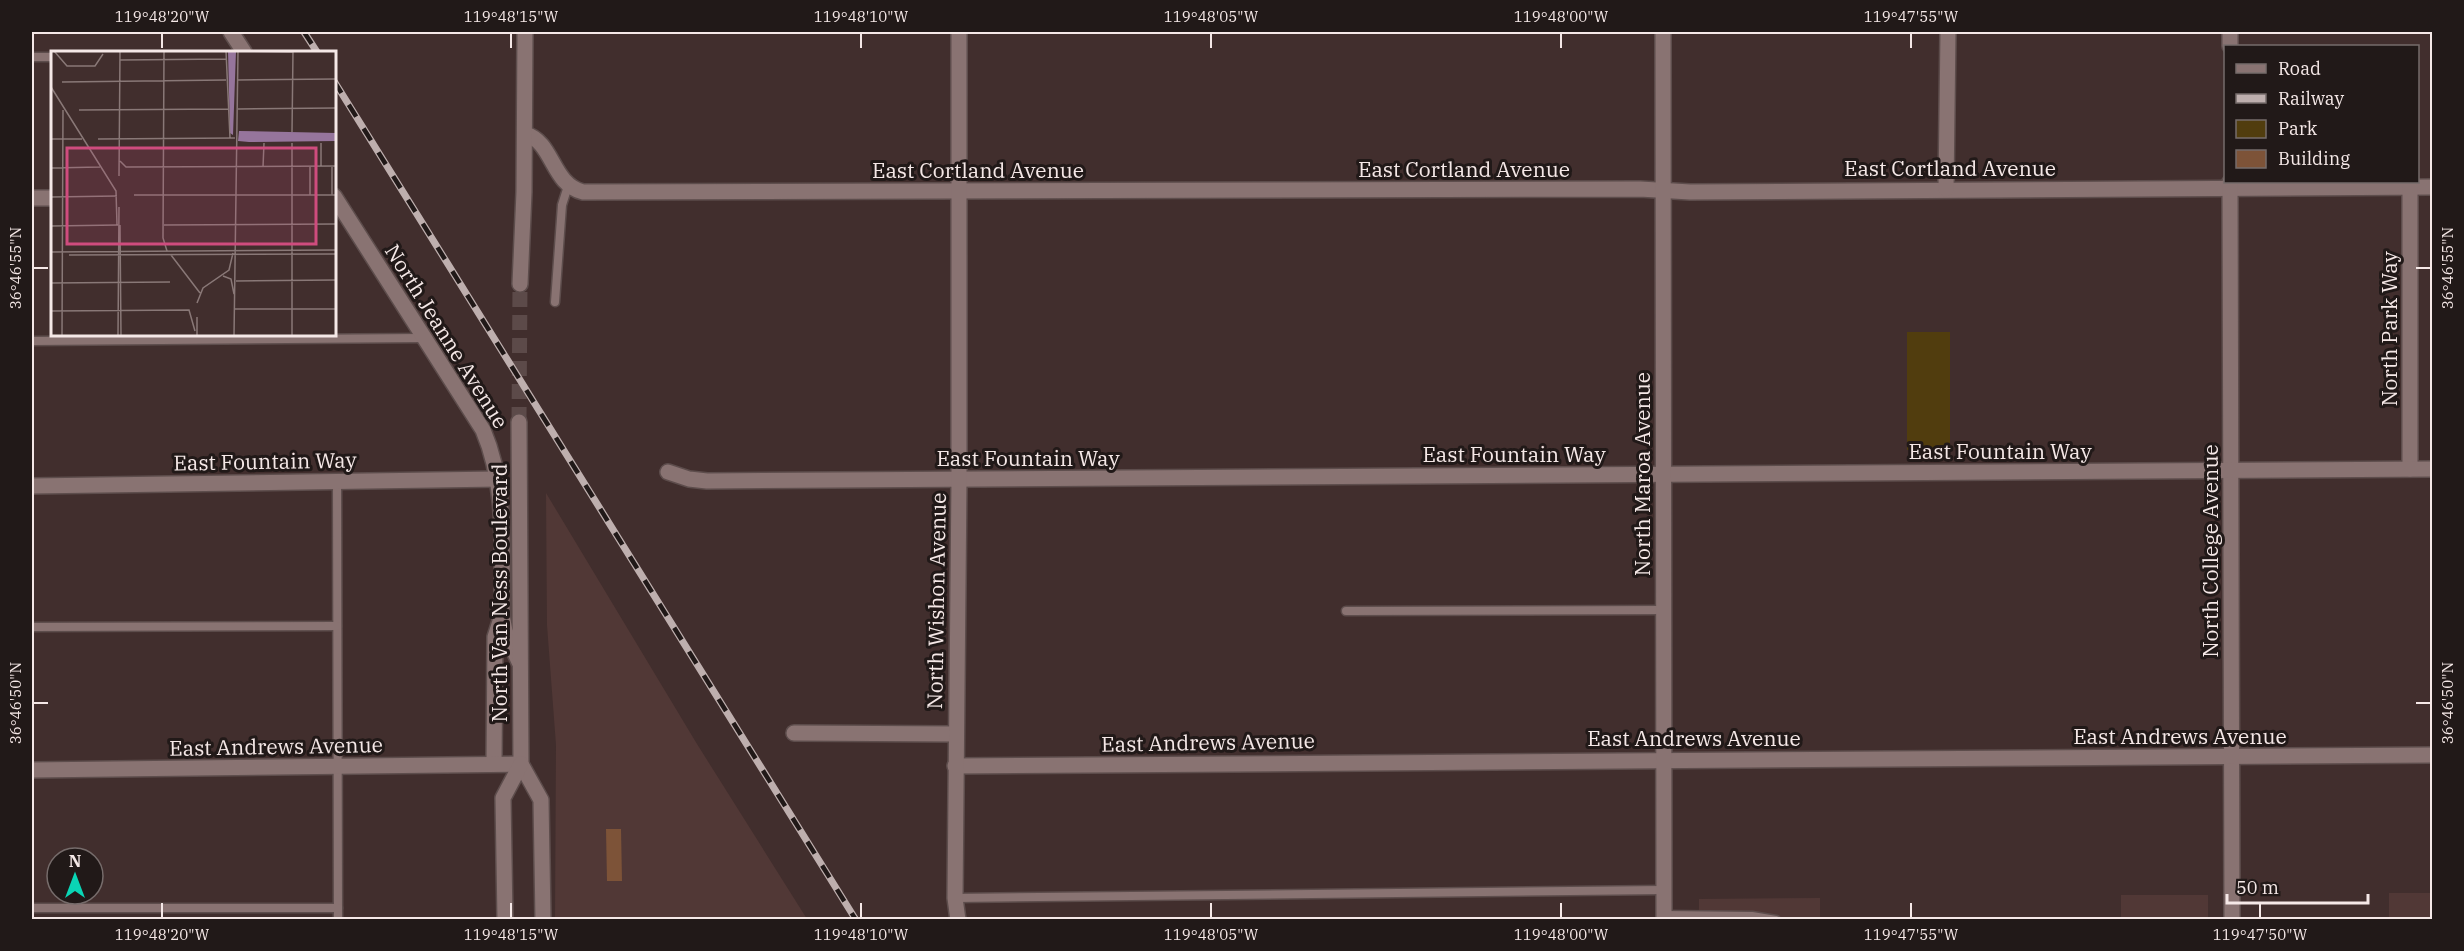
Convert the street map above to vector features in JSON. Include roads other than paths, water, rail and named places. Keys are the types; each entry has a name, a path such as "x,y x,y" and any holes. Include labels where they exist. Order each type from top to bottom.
{"street":[{"path":"231,32 243,51"},
{"path":"520,284 525,134 525,32"},
{"name":"North Wishon Avenue","path":"957,920 955,765 959,480 959,32"},
{"name":"North Maroa Avenue","path":"1663,32 1663,918"},
{"path":"1946,189 1948,32"},
{"path":"525,134 534,136 543,145 547,157 568,186"},
{"name":"East Cortland Avenue","path":"568,186 583,192 1946,189 2230,185 2433,187"},
{"name":"North College Avenue","path":"2230,185 2232,920"},
{"name":"North Park Way","path":"2410,188 2410,469"},
{"path":"32,198 51,198"},
{"name":"North Jeanne Avenue","path":"336,199 483,430 493,453 498,479 501,615 505,631 517,652 521,667"},
{"name":"North Van Ness Boulevard","path":"519,422 521,764 541,800 543,920"},
{"name":"East Fountain Way","path":"668,472 689,479 707,481 2433,469"},
{"name":"East Fountain Way","path":"32,486 498,479"},
{"name":"North Jeanne Avenue","path":"494,764 495,638 501,615"},
{"path":"794,733 956,734"},
{"name":"East Andrews Avenue","path":"955,765 2433,755"},
{"name":"North Van Ness Boulevard","path":"505,920 502,798 521,764"},
{"name":"East Andrews Avenue","path":"32,770 521,764"}],"lane":[{"path":"32,57 51,57"},
{"path":"555,302 562,205 568,186"},
{"path":"32,341 424,338"},
{"path":"337,480 338,920"},
{"path":"1346,611 1664,610"},
{"path":"32,627 337,626"},
{"path":"955,898 1663,890"},
{"path":"32,908 338,908"},
{"path":"1663,918 1752,916 1776,920"}],"tunnel":[{"path":"519,422 520,284"}],"railway":[{"path":"304,32 316,51"},
{"path":"336,84 856,920"}]}
